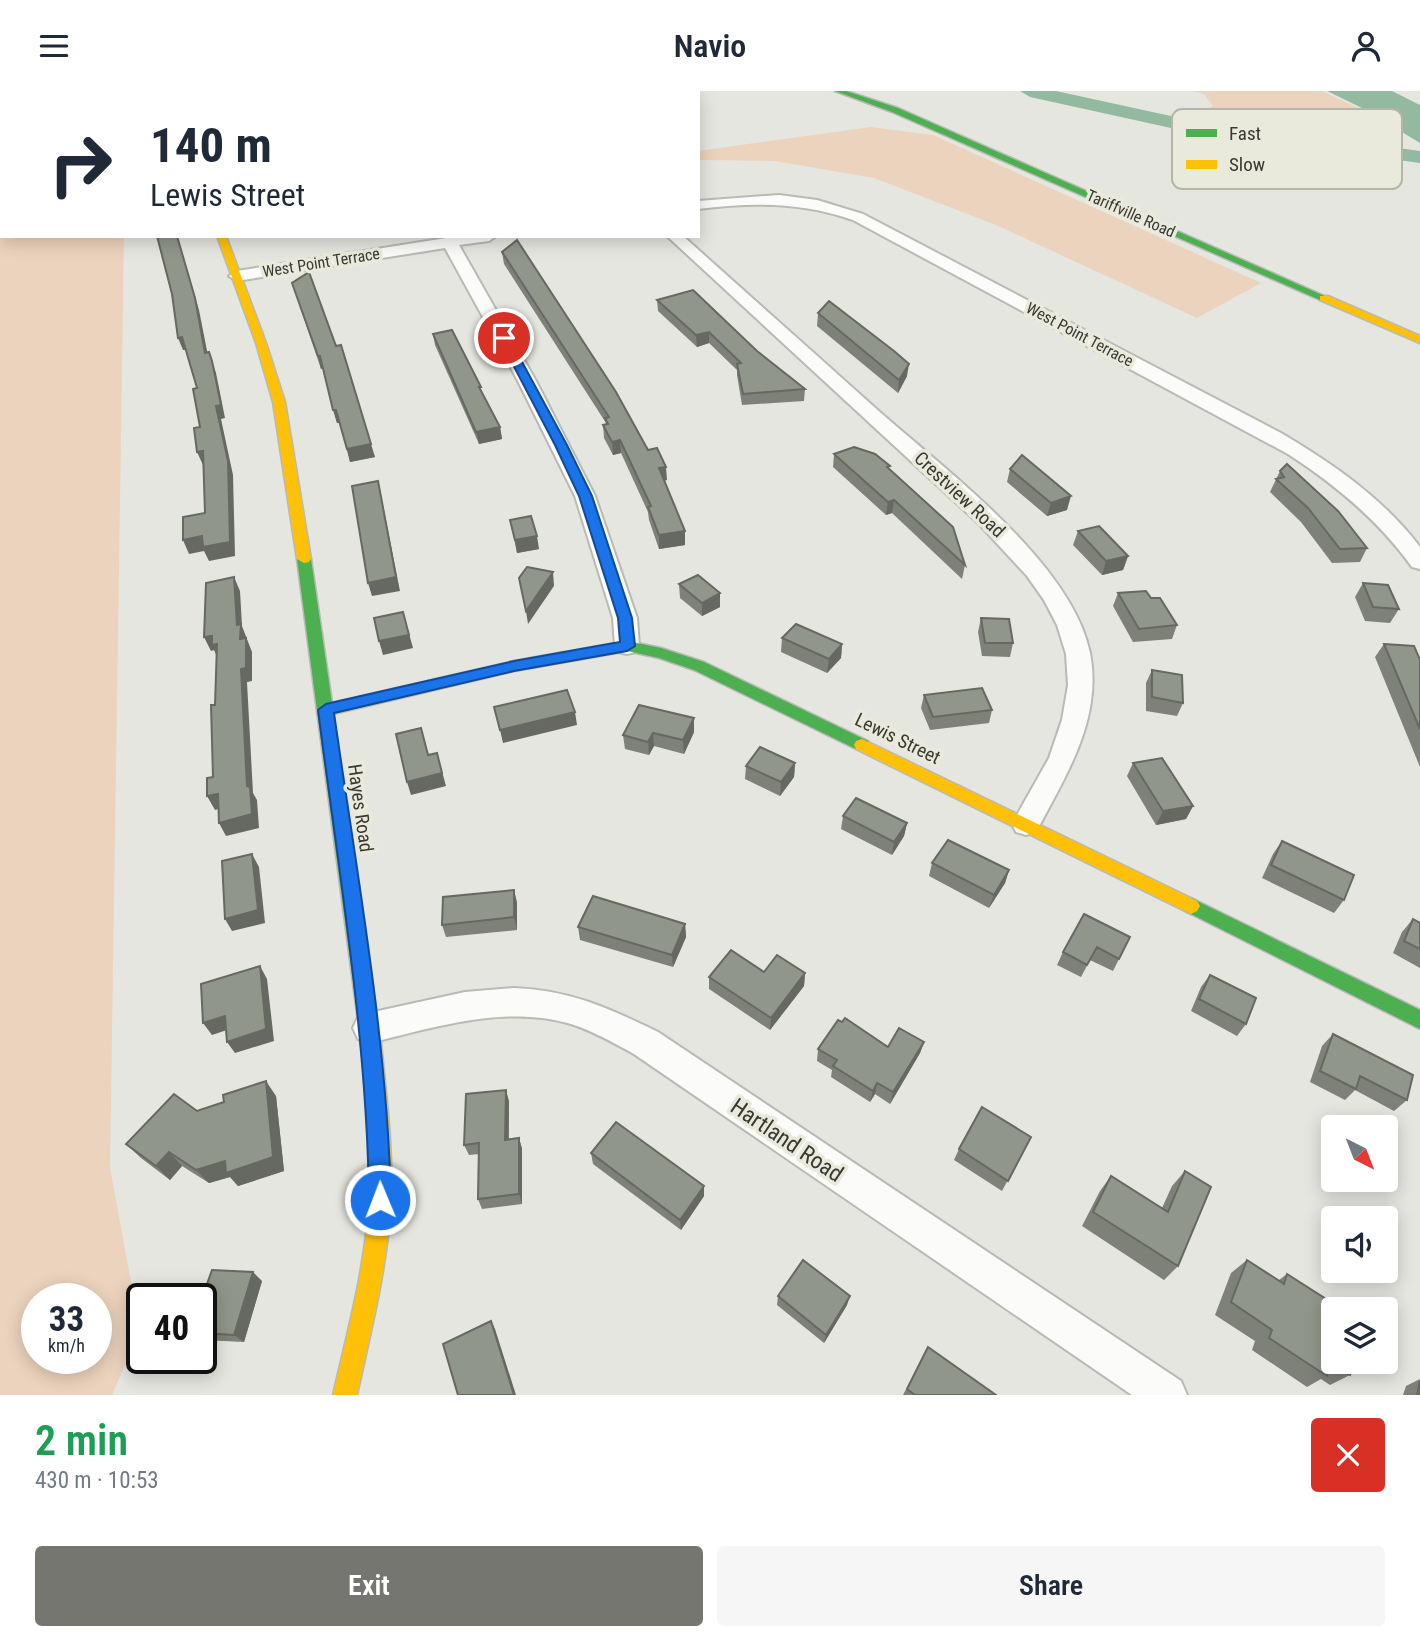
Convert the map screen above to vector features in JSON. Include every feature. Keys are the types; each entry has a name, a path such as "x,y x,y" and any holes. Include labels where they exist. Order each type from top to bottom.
{"street":[{"name":"Tariffville Road","path":"839,91 895,110 1420,340"},
{"name":"West Point Terrace","path":"700,205 772,198 816,203 858,217 1262,430 1324,466 1381,516 1407,543 1420,562"},
{"name":"Hayes Road","path":"222,238 279,402 293,478 369,1028 379,1124 380,1200 368,1287 345,1395"},
{"name":"West Point Terrace","path":"237,276 476,238"},
{"name":"Crestview Road","path":"676,238 986,517 1030,562 1056,597 1073,630 1079,671 1077,706 1062,757 1026,824"},
{"path":"450,242 527,380 585,496 625,618 627,646"},
{"name":"Lewis Street","path":"326,710 514,666 627,646 662,653 699,666 1026,824 1420,1020"},
{"name":"Hartland Road","path":"369,1028 493,1003 513,1002 563,1007 610,1025 646,1043 1167,1395"}],"shaded area":[{"path":"1192,91 1322,91 1360,109 1207,109 1213,106 1204,94"},
{"path":"1327,91 1392,91 1420,105 1420,143 1402,132 1402,109 1364,109"},
{"path":"871,127 933,135 1261,283 1197,318 996,225 874,178 775,161 700,160 700,151"},
{"path":"0,238 124,238 110,1168 131,1283 126,1283 126,1362 112,1395 0,1395"}],"building":[{"path":"158,238 178,238 195,298 205,353 209,352 212,361 221,405 216,406 228,461 230,542 203,547 202,536 183,540 183,517 205,513 203,451 197,452 194,428 200,427 193,389 197,388 182,337 178,338 172,294"},
{"path":"517,240 616,392 648,450 657,448 666,467 659,468 685,531 659,535 648,507 651,506 620,440 612,442 603,425 608,424 605,418 609,417 502,252"},
{"path":"309,272 336,346 341,345 371,444 347,449 336,410 333,410 320,356 292,283"},
{"path":"693,290 757,351 805,389 743,394 737,364 741,363 709,332 696,335 657,300"},
{"path":"829,301 909,364 899,380 818,313"},
{"path":"452,330 500,427 476,432 433,334"},
{"path":"854,447 875,454 890,466 887,467 953,527 965,565 894,500 888,502 834,454"},
{"path":"1022,455 1071,496 1051,503 1010,469"},
{"path":"1287,464 1338,511 1367,548 1340,549 1308,508 1276,479 1284,477 1280,471"},
{"path":"378,481 396,577 368,583 352,486"},
{"path":"531,516 537,536 515,540 510,520"},
{"path":"1099,526 1128,556 1106,561 1078,531"},
{"path":"527,567 553,572 526,611 519,578"},
{"path":"698,575 720,593 702,603 679,584"},
{"path":"234,577 237,625 241,624 240,639 246,638 246,668 241,669 247,786 250,787 252,814 219,823 218,794 207,796 207,778 213,777 211,705 215,705 217,644 212,645 212,636 204,637 206,583"},
{"path":"1363,583 1388,585 1399,609 1373,607"},
{"path":"1146,591 1151,598 1160,598 1177,625 1139,629 1118,593"},
{"path":"403,612 409,635 379,641 374,618"},
{"path":"981,618 1009,619 1013,643 985,643"},
{"path":"796,624 842,644 829,659 782,638"},
{"path":"1384,644 1414,646 1420,660 1420,729"},
{"path":"1152,670 1182,675 1183,703 1152,697"},
{"path":"982,688 992,710 933,717 924,695"},
{"path":"567,690 575,712 500,730 494,707"},
{"path":"639,705 694,718 683,740 653,733 648,742 623,735"},
{"path":"421,728 428,755 437,753 442,773 407,782 396,734"},
{"path":"760,747 795,763 781,782 746,766"},
{"path":"1162,758 1193,806 1163,811 1133,763"},
{"path":"856,798 907,823 894,842 843,816"},
{"path":"948,840 1009,870 994,895 932,863"},
{"path":"1282,841 1354,875 1344,900 1271,865"},
{"path":"252,854 258,910 225,919 222,861"},
{"path":"514,890 514,917 442,925 443,897"},
{"path":"593,896 685,924 672,955 578,927"},
{"path":"1084,914 1130,937 1119,959 1097,947 1087,965 1063,952"},
{"path":"1413,919 1420,923 1420,949 1404,941"},
{"path":"731,950 764,972 777,955 805,973 771,1018 709,977"},
{"path":"260,966 266,1029 227,1042 225,1016 203,1023 201,984"},
{"path":"1210,975 1256,998 1246,1024 1199,999"},
{"path":"845,1018 888,1047 899,1028 924,1042 893,1092 877,1083 873,1091 833,1066 837,1060 818,1049 838,1020 842,1022"},
{"path":"1333,1034 1413,1075 1407,1100 1360,1076 1356,1089 1320,1071"},
{"path":"266,1081 273,1157 226,1173 225,1161 196,1170 169,1152 156,1166 126,1144 174,1094 197,1111 224,1102 223,1095"},
{"path":"506,1090 505,1140 519,1138 519,1194 478,1199 479,1143 464,1145 466,1094"},
{"path":"982,1107 1031,1137 1008,1181 959,1149"},
{"path":"616,1122 704,1186 680,1220 591,1153"},
{"path":"1185,1171 1211,1187 1178,1266 1093,1212 1111,1176 1168,1212"},
{"path":"803,1260 850,1296 826,1335 778,1296"},
{"path":"1247,1260 1284,1284 1287,1274 1323,1297 1321,1372 1269,1338 1272,1330 1231,1302"},
{"path":"212,1270 253,1272 234,1335 217,1334 217,1283 207,1283"},
{"path":"491,1321 514,1395 458,1395 443,1344"},
{"path":"928,1347 996,1395 915,1395 907,1389"}],"waterway":[{"path":"1030,91 1172,122"},
{"path":"1402,155 1420,157"}],"traffic: fast":[{"path":"839,91 895,110 1324,298"},
{"path":"304,559 371,1043"},
{"path":"326,710 514,666 627,646 661,653 699,666 862,745"},
{"path":"1191,906 1420,1020"}],"traffic: slow":[{"path":"222,238 261,343 279,402 304,559"},
{"path":"1324,298 1420,340"},
{"path":"862,745 1191,906"},
{"path":"345,1395 367,1297 380,1199 378,1120 371,1043"}],"route":[{"path":"380,1200 379,1124 369,1028 326,710 514,666 627,646 625,618 585,496 504,338"}]}
